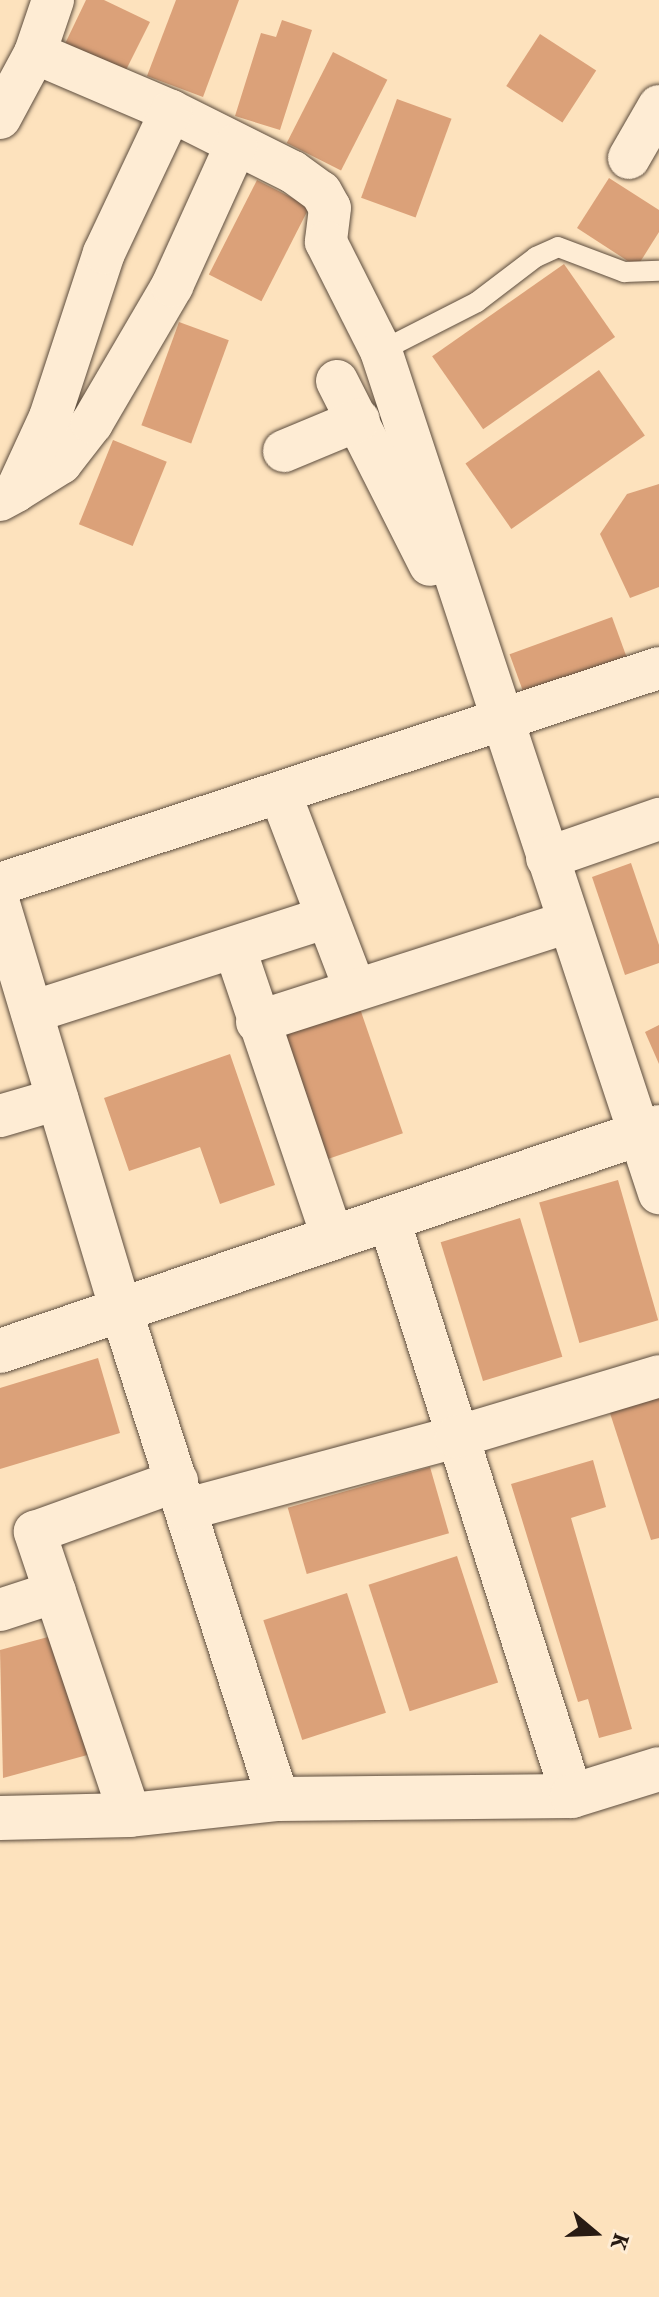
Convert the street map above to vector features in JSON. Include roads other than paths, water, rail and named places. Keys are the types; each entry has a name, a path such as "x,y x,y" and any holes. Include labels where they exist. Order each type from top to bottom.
{"street":[{"path":"0,118 35,53 53,0"},
{"path":"35,53 171,111 236,145 321,192 330,208 326,242 381,351 568,922 648,1131 659,1193"},
{"path":"629,158 659,106"},
{"path":"8,496 50,417 104,253 171,111"},
{"path":"8,496 61,463 92,423 172,286 236,145"},
{"path":"337,381 359,420 422,555 459,592"},
{"path":"284,451 359,420"},
{"path":"0,884 659,668"},
{"path":"280,793 325,918 354,987"},
{"path":"547,858 659,819"},
{"path":"0,907 121,1310 278,1799"},
{"path":"32,1012 325,918"},
{"path":"257,1022 354,987 568,922"},
{"path":"235,949 257,1022 333,1238"},
{"path":"0,1116 58,1099"},
{"path":"0,1351 648,1131"},
{"path":"389,1220 572,1796"},
{"path":"130,1815 35,1532 182,1495 456,1437 659,1376"},
{"path":"0,1610 55,1592"},
{"path":"0,1818 130,1815 278,1799 572,1796 659,1769"}],"lane":[{"path":"381,351 477,302 536,257 558,247 624,272 659,271"}]}
